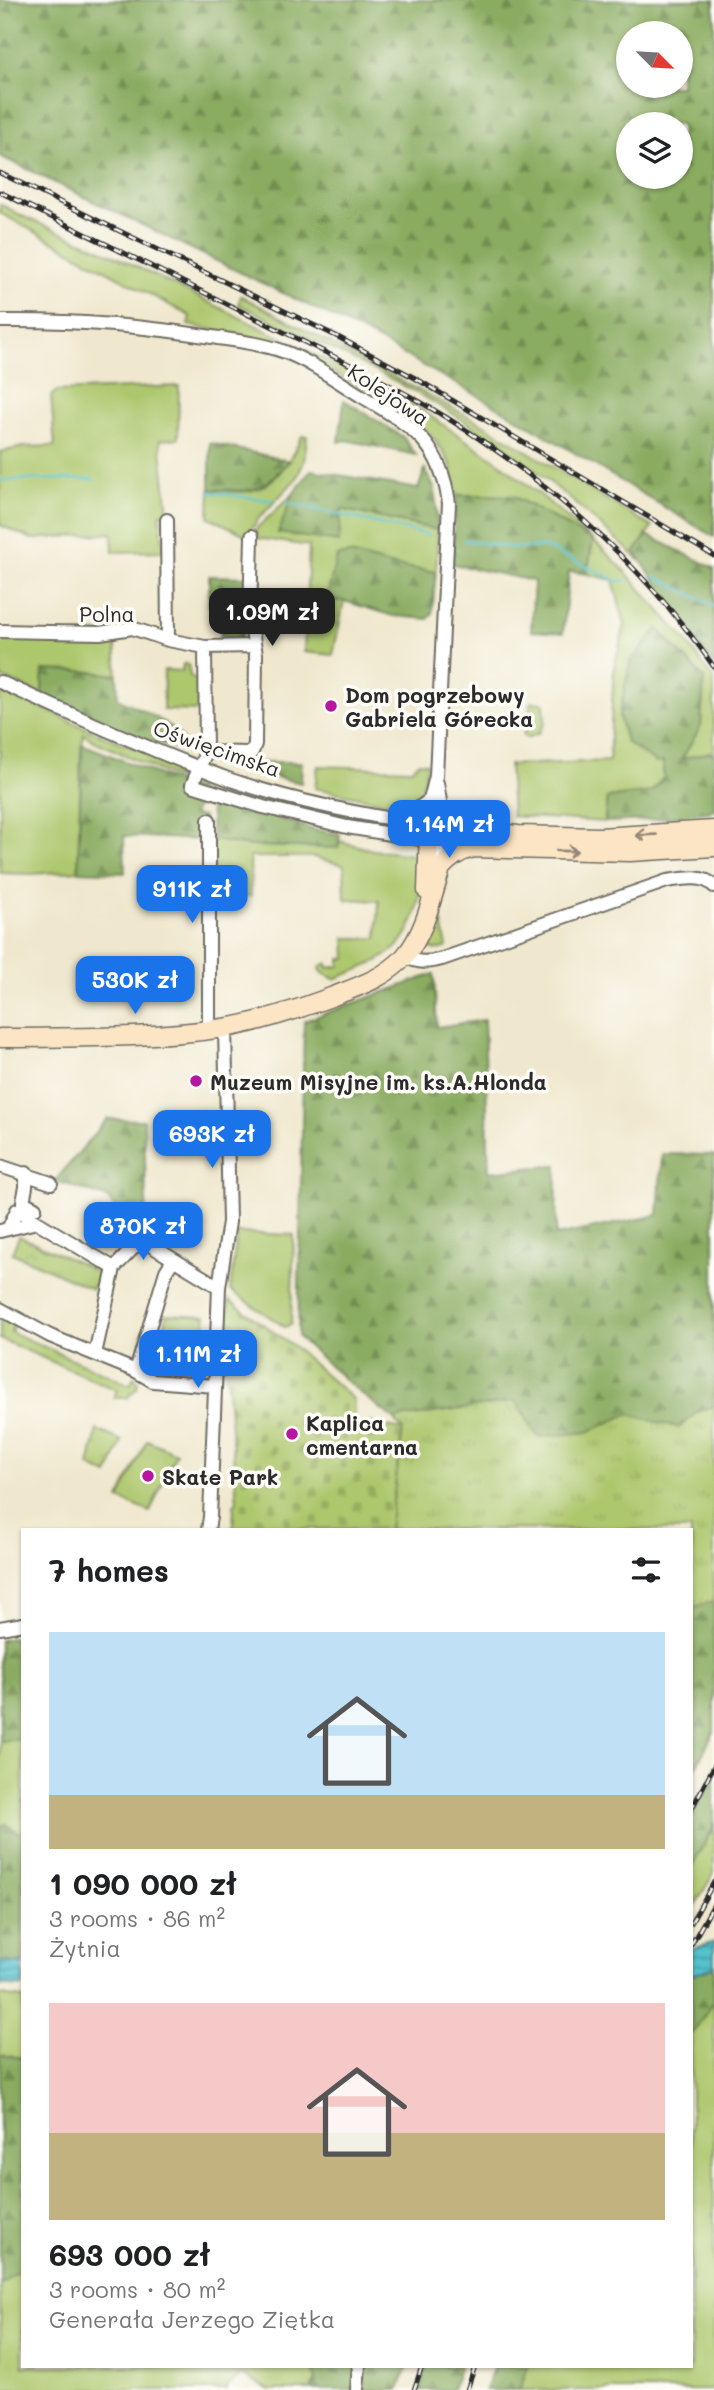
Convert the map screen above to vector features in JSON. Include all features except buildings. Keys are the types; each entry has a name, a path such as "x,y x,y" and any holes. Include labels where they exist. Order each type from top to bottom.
{"main road":[{"name":"Oświęcimska","path":"434,834 600,836 714,831"},
{"path":"429,909 434,834"},
{"name":"Oświęcimska","path":"474,848 629,852 714,847"},
{"path":"0,1038 159,1035 217,1028 302,1008 359,986 388,971 405,957 418,936 429,909 441,868 457,854 474,848"}],"street":[{"name":"Kolejowa","path":"0,321 68,320 118,324 229,340 281,351 384,410 419,436 435,454 446,484 449,503 436,776 430,800 441,868"},
{"path":"167,520 168,640"},
{"path":"206,752 252,751 255,740 256,654 250,620 252,536"},
{"name":"Polna","path":"0,631 100,632 132,628 168,640 205,647 253,646"},
{"path":"199,767 206,752 205,647"},
{"name":"Oświęcimska","path":"0,682 111,733 199,767 268,791 394,820 474,848"},
{"name":"Oświęcimska","path":"199,767 192,785 263,807 347,827 434,834"},
{"name":"Kolejowa","path":"434,834 440,801 436,776"},
{"path":"394,820 430,800"},
{"path":"208,1528 219,1287 229,1222 217,1028 209,820"},
{"path":"405,957 418,963 428,963 667,881 695,878 712,883"},
{"path":"0,1166 51,1183"},
{"path":"26,1173 23,1202 35,1208"},
{"path":"4,1230 37,1222 114,1268"},
{"path":"95,1354 114,1268 139,1242 150,1245 219,1287"},
{"path":"136,1371 166,1271 173,1260"},
{"path":"0,1309 50,1336 136,1371 153,1381 215,1386"},
{"path":"0,1628 21,1624"},
{"path":"357,2390 359,2368"}],"green space":[{"path":"0,0 714,0 714,537 510,414 365,333 0,156"},
{"path":"0,204 109,253 405,399 497,461 593,540 513,496 457,495 450,463 433,437 401,412 287,345 188,325 190,316 0,213"},
{"path":"241,296 481,423 652,527 635,552 646,566 543,476 507,449 443,408 376,371 238,304"},
{"path":"179,386 178,438 160,440 168,512 160,515 164,551 113,552 112,533 32,539 0,525 0,452 23,447 55,446 51,396 57,391"},
{"path":"344,400 403,437 416,455 346,440 339,442"},
{"path":"302,436 307,436 304,461 297,478 259,518 247,536 209,517 210,489 244,492 267,484 288,462"},
{"path":"210,443 290,461 270,480 255,489 210,489"},
{"path":"425,469 435,490 438,530 341,509 339,542 278,533 293,494 311,470 418,489"},
{"path":"293,494 279,533 340,509 438,530 436,572 390,565 350,554 326,600 344,601 333,655 304,652 309,546 256,538 257,528"},
{"path":"457,495 513,496 593,540 587,574 569,571 563,633 531,631 534,581 452,564"},
{"path":"647,535 714,568 714,666 635,552"},
{"path":"593,540 621,567 685,639 714,680 714,754 709,752 663,762 664,777 652,792 607,798 605,822 512,816 509,765 609,761 614,667 625,625 613,580 587,574"},
{"path":"350,554 390,565 436,572 432,614 428,619 393,616 344,601 326,600 337,556"},
{"path":"209,576 247,577 243,634 239,642 220,643 222,617 217,617 216,605 209,605"},
{"path":"658,629 704,678 701,726 682,759 710,752 714,754 714,811 650,820 605,822 607,798 651,792 664,777 663,762 656,763 626,742 619,716 630,662"},
{"path":"115,634 117,675 83,671 43,671 42,694 0,677 0,635"},
{"path":"183,664 188,664 190,676 199,682 203,711 163,710 164,670 182,671"},
{"path":"43,670 117,675 118,698 173,729 184,743 182,749 120,733 42,694"},
{"path":"0,688 85,728 191,771 189,778 180,780 84,734 81,748 78,871 0,873"},
{"path":"532,702 544,703 545,722 539,733 527,738 523,735 529,722"},
{"path":"82,744 202,792 193,815 203,817 204,840 124,836 125,873 78,871"},
{"path":"258,762 302,762 301,783 257,773"},
{"path":"418,762 427,763 424,782 417,798 407,807 315,788 318,766 412,769"},
{"path":"202,775 373,821 373,825 330,819 286,808 202,781"},
{"path":"210,796 314,830 340,834 338,848 249,846 212,840"},
{"path":"212,840 249,846 338,848 339,841 373,850 413,855 419,882 419,897 411,925 395,948 384,957 334,979 321,972 320,967 327,963 328,968 340,966 340,959 346,958 345,938 377,938 379,901 345,899 344,865 313,857 250,857 251,896 211,896"},
{"path":"447,875 441,918 447,947 435,950 427,941"},
{"path":"434,974 437,1027 484,1020 489,1172 557,1165 556,1236 658,1215 662,1154 714,1155 714,1406 697,1412 679,1428 628,1414 588,1432 538,1437 516,1401 394,1419 360,1393 298,1337 304,1021"},
{"path":"107,1119 144,1120 147,1238 142,1239 106,1197 55,1181"},
{"path":"237,1233 294,1235 291,1324 285,1327 230,1290"},
{"path":"19,1236 99,1272 92,1289 12,1253"},
{"path":"229,1300 292,1345 354,1400 354,1421 357,1426 367,1422 403,1430 389,1528 233,1528 234,1504 237,1502 226,1367"},
{"path":"166,1314 206,1316 203,1361 164,1359"},
{"path":"0,1318 14,1324 11,1332 130,1385 134,1377 138,1382 137,1388 127,1398 114,1398 117,1390 0,1339"},
{"path":"516,1401 538,1437 588,1432 628,1414 679,1428 697,1412 714,1406 714,1601 693,1607 693,1528 389,1528 403,1430 394,1419"},
{"path":"97,1430 122,1441 108,1475 89,1466"},
{"name":"Skate Park","path":"147,1440 176,1453 150,1512 119,1499"},
{"path":"714,1600 714,1732 693,1772 693,1606"},
{"path":"21,1636 21,1739 0,1741 0,1640"},
{"path":"21,1739 21,1834 6,1824 0,1830 0,1741"},
{"path":"714,1774 714,1827 693,1864 693,1814"},
{"path":"5,1824 21,1834 21,1964 0,1961 0,1830"},
{"path":"714,1827 714,1873 693,1909 693,1864"},
{"path":"714,1966 714,2001 693,2032 693,1975"},
{"path":"0,1995 21,1998 21,2058 0,2055"},
{"path":"714,2001 714,2390 519,2390 527,2368 693,2368 693,2032"},
{"path":"0,2055 21,2058 21,2268 0,2284"},
{"path":"21,2268 21,2368 313,2368 316,2381 312,2390 270,2390 241,2375 227,2390 1,2390 0,2284"},
{"path":"313,2368 406,2368 399,2390 312,2390 316,2381"},
{"path":"426,2368 459,2368 452,2390 419,2390"},
{"path":"493,2368 527,2368 519,2390 485,2390"}],"water":[{"path":"714,1942 714,1966 693,1975 693,1948"},
{"path":"0,1961 21,1964 21,1987 0,1985"}],"waterway":[{"path":"0,480 94,479"},
{"path":"210,492 273,501"},
{"path":"288,503 429,535"},
{"path":"464,540 515,548 545,547 617,581 625,580"},
{"path":"654,576 714,606"}],"railway":[{"path":"0,173 336,336 415,378 714,556"},
{"path":"0,192 357,368 464,429 545,487 583,519 653,590 714,667"},
{"path":"693,1806 714,1766"},
{"path":"693,1919 714,1882"},
{"path":"693,1941 714,1904"},
{"path":"414,2390 421,2368"},
{"path":"467,2390 474,2368"}],"place":[{"name":"Dom pogrzebowy Gabriela Górecka","path":"331,706"},
{"name":"Muzeum Misyjne im. ks.A.Hlonda","path":"196,1081"},
{"name":"Kaplica cmentarna","path":"292,1434"},
{"name":"Skate Park","path":"148,1476"}]}
